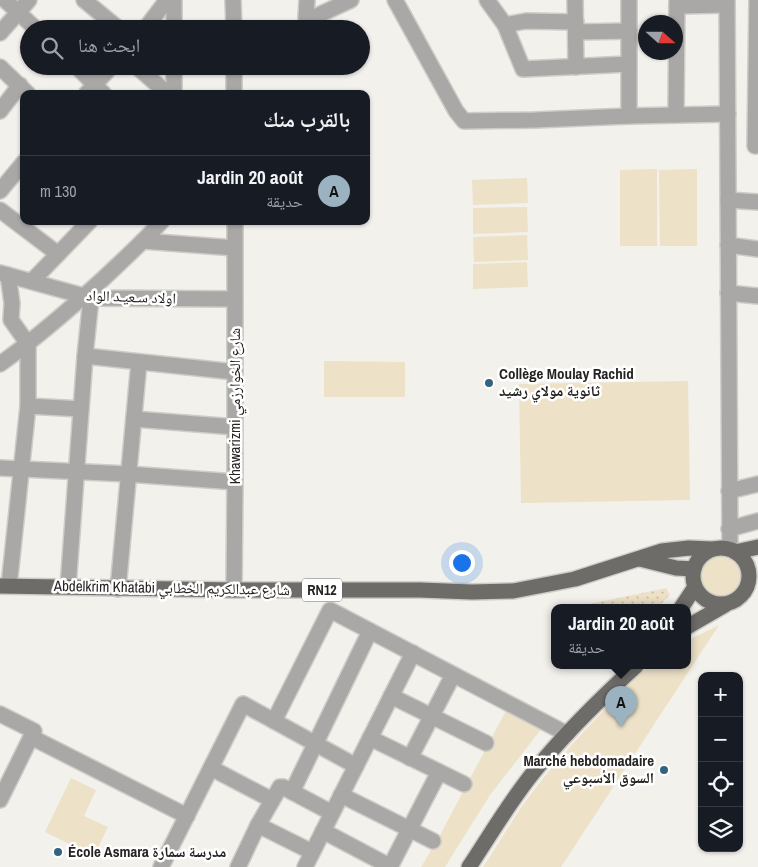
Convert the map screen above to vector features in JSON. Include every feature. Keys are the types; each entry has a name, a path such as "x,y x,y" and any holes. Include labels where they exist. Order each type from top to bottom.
{"main road":[{"name":"RN12","path":"640,559 662,551 689,548 732,550 758,547"},
{"path":"712,549 696,562 692,578 694,587 703,599 717,605 725,605"},
{"path":"691,625 742,596 754,576 741,556 732,550"},
{"name":"Abdelkrim Khatabi شارع عبدالكريم الخطابي","path":"4,586 234,590 512,591 575,579 640,559"},
{"path":"640,559 676,568 694,569"},
{"path":"683,604 694,587"},
{"path":"469,867 512,801 536,769 566,734 633,669"}],"street":[{"path":"5,0 26,20"},
{"path":"0,33 29,0"},
{"path":"84,0 108,20"},
{"path":"151,20 167,0"},
{"path":"174,0 174,20"},
{"path":"234,0 234,20"},
{"path":"307,0 306,18 308,20 351,0"},
{"path":"396,0 456,111 464,121 728,114"},
{"path":"487,0 505,25 523,69 629,64"},
{"path":"575,0 576,67"},
{"path":"629,0 629,116"},
{"path":"728,144 756,147 757,0"},
{"path":"676,115 677,3 727,2 729,529 732,550"},
{"path":"505,25 526,21 629,31"},
{"path":"0,67 24,90"},
{"path":"83,75 94,90"},
{"path":"96,90 106,75"},
{"path":"146,75 163,90"},
{"path":"174,75 174,90"},
{"path":"234,75 234,90"},
{"path":"0,111 20,94"},
{"path":"0,191 20,167"},
{"path":"728,200 758,202"},
{"path":"0,210 58,254"},
{"path":"32,281 86,225"},
{"path":"0,364 87,297 143,241 155,225"},
{"name":"Khawarizmi شارع الخوارزمي","path":"234,590 235,225"},
{"path":"143,241 235,248"},
{"path":"728,246 758,249"},
{"path":"4,274 12,303 11,320 28,344 28,406 4,586"},
{"name":"اولاد سـعيـد الواد","path":"4,274 87,297 235,299"},
{"path":"728,293 758,296"},
{"path":"68,587 85,356 87,297"},
{"path":"85,356 235,372"},
{"path":"118,588 139,362"},
{"path":"28,406 81,409"},
{"path":"134,419 234,427"},
{"path":"0,468 128,474 235,482"},
{"path":"729,490 758,484"},
{"path":"729,529 758,522"},
{"path":"274,721 330,610 566,734"},
{"path":"292,792 370,631"},
{"path":"305,867 413,653"},
{"path":"410,758 453,674"},
{"path":"391,696 486,743"},
{"path":"161,867 243,704 356,766"},
{"path":"0,714 34,731 1,794"},
{"path":"31,737 187,816"},
{"path":"370,738 464,784"},
{"path":"211,768 272,800"},
{"path":"323,831 391,867 439,772"},
{"path":"238,867 258,825 280,787 332,813"},
{"path":"341,794 433,841"},
{"path":"258,825 312,852"}],"shaded area":[{"path":"657,169 657,246 620,246 620,170"},
{"path":"697,169 697,246 660,246 659,170"},
{"path":"527,178 528,203 473,205 472,180"},
{"path":"527,207 528,232 473,234 473,208"},
{"path":"527,235 528,260 474,262 473,237"},
{"path":"527,262 528,287 473,289 473,264"},
{"path":"324,361 405,362 405,397 324,397"},
{"path":"688,381 690,500 521,503 519,384"},
{"path":"725,556 733,559 739,565 742,577 739,589 733,595 717,598 709,595 703,589 700,573 703,565 709,559"},
{"path":"666,588 670,595 661,604 590,604"},
{"path":"719,625 691,668 691,639"},
{"path":"646,669 690,669 561,867 483,867 519,810 539,784 600,715"},
{"path":"507,709 542,728 490,795 445,867 421,867 439,837"},
{"path":"71,778 96,790 84,816 108,827 94,856 45,832"}],"place":[{"name":"Collège Moulay Rachid ثانوية مولاي رشيد","path":"489,383"},
{"name":"Jardin 20 août","path":"621,727"},
{"name":"Marché hebdomadaire السوق الأسبوعي","path":"664,770"},
{"name":"École Asmara مدرسة سمارة","path":"58,852"}]}
